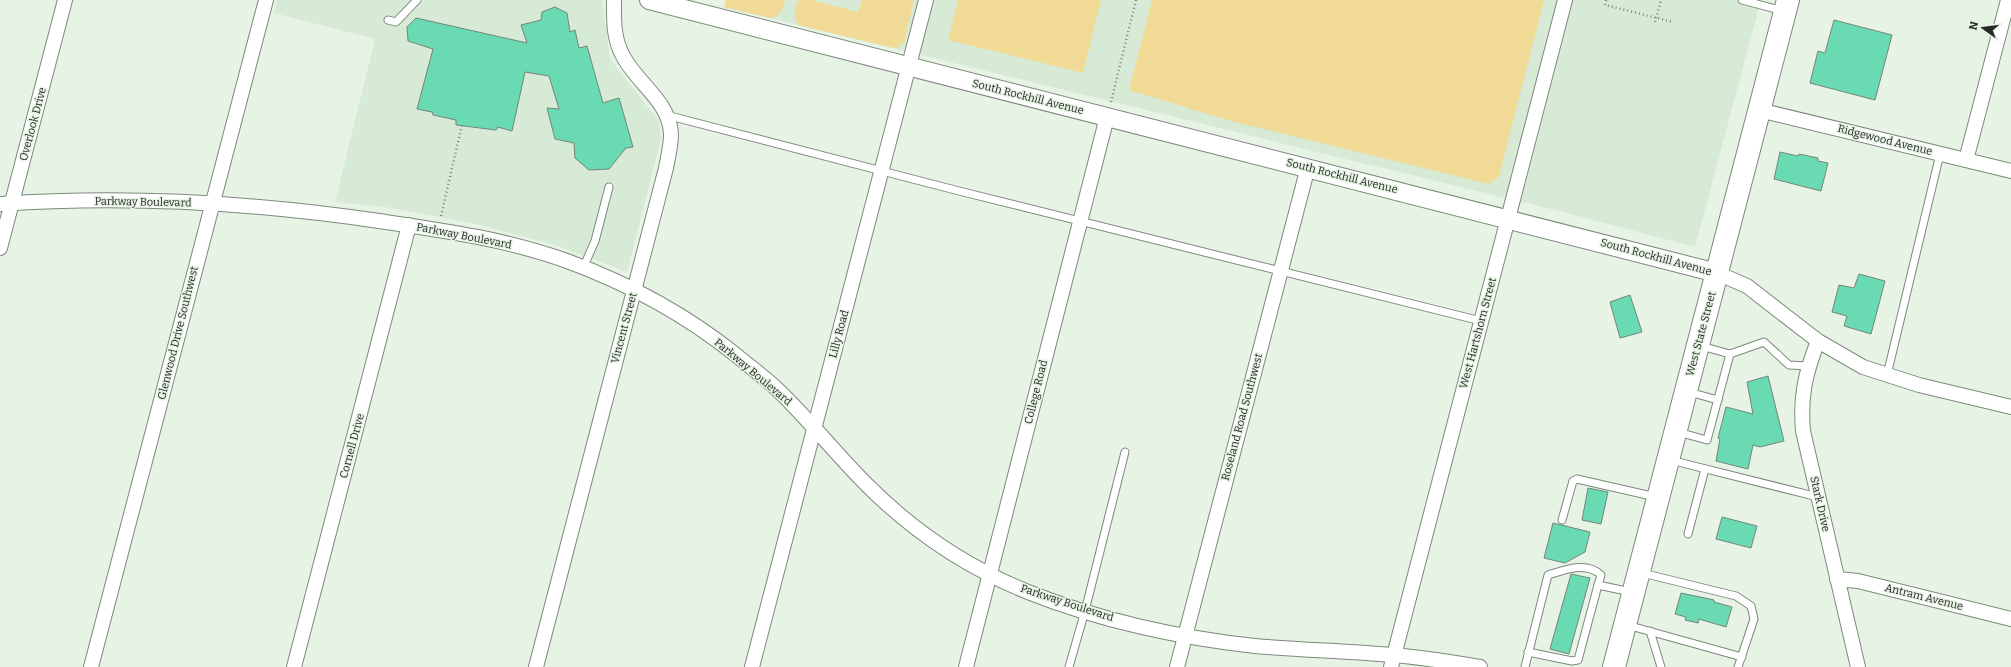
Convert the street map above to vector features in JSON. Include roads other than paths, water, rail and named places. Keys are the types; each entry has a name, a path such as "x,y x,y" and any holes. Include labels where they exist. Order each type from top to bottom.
{"highway":[{"name":"West State Street","path":"1614,667 1786,6"}],"street":[{"name":"Overlook Drive","path":"0,248 6,203 65,0"},
{"name":"Glenwood Drive Southwest","path":"91,667 211,204 266,0"},
{"name":"Vincent Street","path":"536,667 671,145 671,133 666,115 655,97 633,72 621,53 614,30 614,0"},
{"name":"South Rockhill Avenue","path":"649,0 1308,167 1717,273 1747,286 1818,341 1849,360 1887,375 1919,385 2011,407"},
{"name":"Lilly Road","path":"752,667 926,0"},
{"name":"West Hartshorn Street","path":"1392,661 1509,219 1565,0"},
{"path":"1966,160 2008,0"},
{"name":"Ridgewood Avenue","path":"1759,110 2011,171"},
{"name":"College Road","path":"966,667 1107,117"},
{"name":"Roseland Road Southwest","path":"1177,667 1308,167"},
{"name":"Parkway Boulevard","path":"6,203 130,201 211,204 329,214 438,230 536,251 583,268 634,290 696,326 732,352 776,388 814,430 890,506 940,545 990,574 1028,592 1124,622 1186,636 1254,646 1392,661 1480,667"},
{"name":"Cornell Drive","path":"294,667 409,225"},
{"name":"Stark Drive","path":"1818,341 1808,366 1803,389 1802,410 1804,431 1858,667"},
{"name":"Antram Avenue","path":"1838,580 1858,581 2011,619"}],"lane":[{"path":"388,20 396,22 417,0"},
{"path":"1742,0 1786,6"},
{"path":"666,115 959,191 1081,220 1280,272 1481,321"},
{"path":"1887,375 1940,154"},
{"path":"583,268 595,241 609,187"},
{"path":"1698,346 1730,354 1764,342 1789,365 1808,366"},
{"path":"1676,432 1707,440 1730,354"},
{"path":"1686,391 1718,400"},
{"path":"1069,667 1085,611 1125,452"},
{"path":"1668,460 1818,497"},
{"path":"1688,534 1705,469"},
{"path":"1562,520 1573,481 1577,479 1658,497"},
{"path":"1525,667 1528,652 1548,574 1578,566 1596,571 1601,575 1578,660 1572,661 1528,652"},
{"path":"1598,585 1636,582 1736,596 1751,606 1754,619 1746,648 1738,667"},
{"path":"1625,625 1742,657"},
{"path":"1650,631 1661,667"}]}
